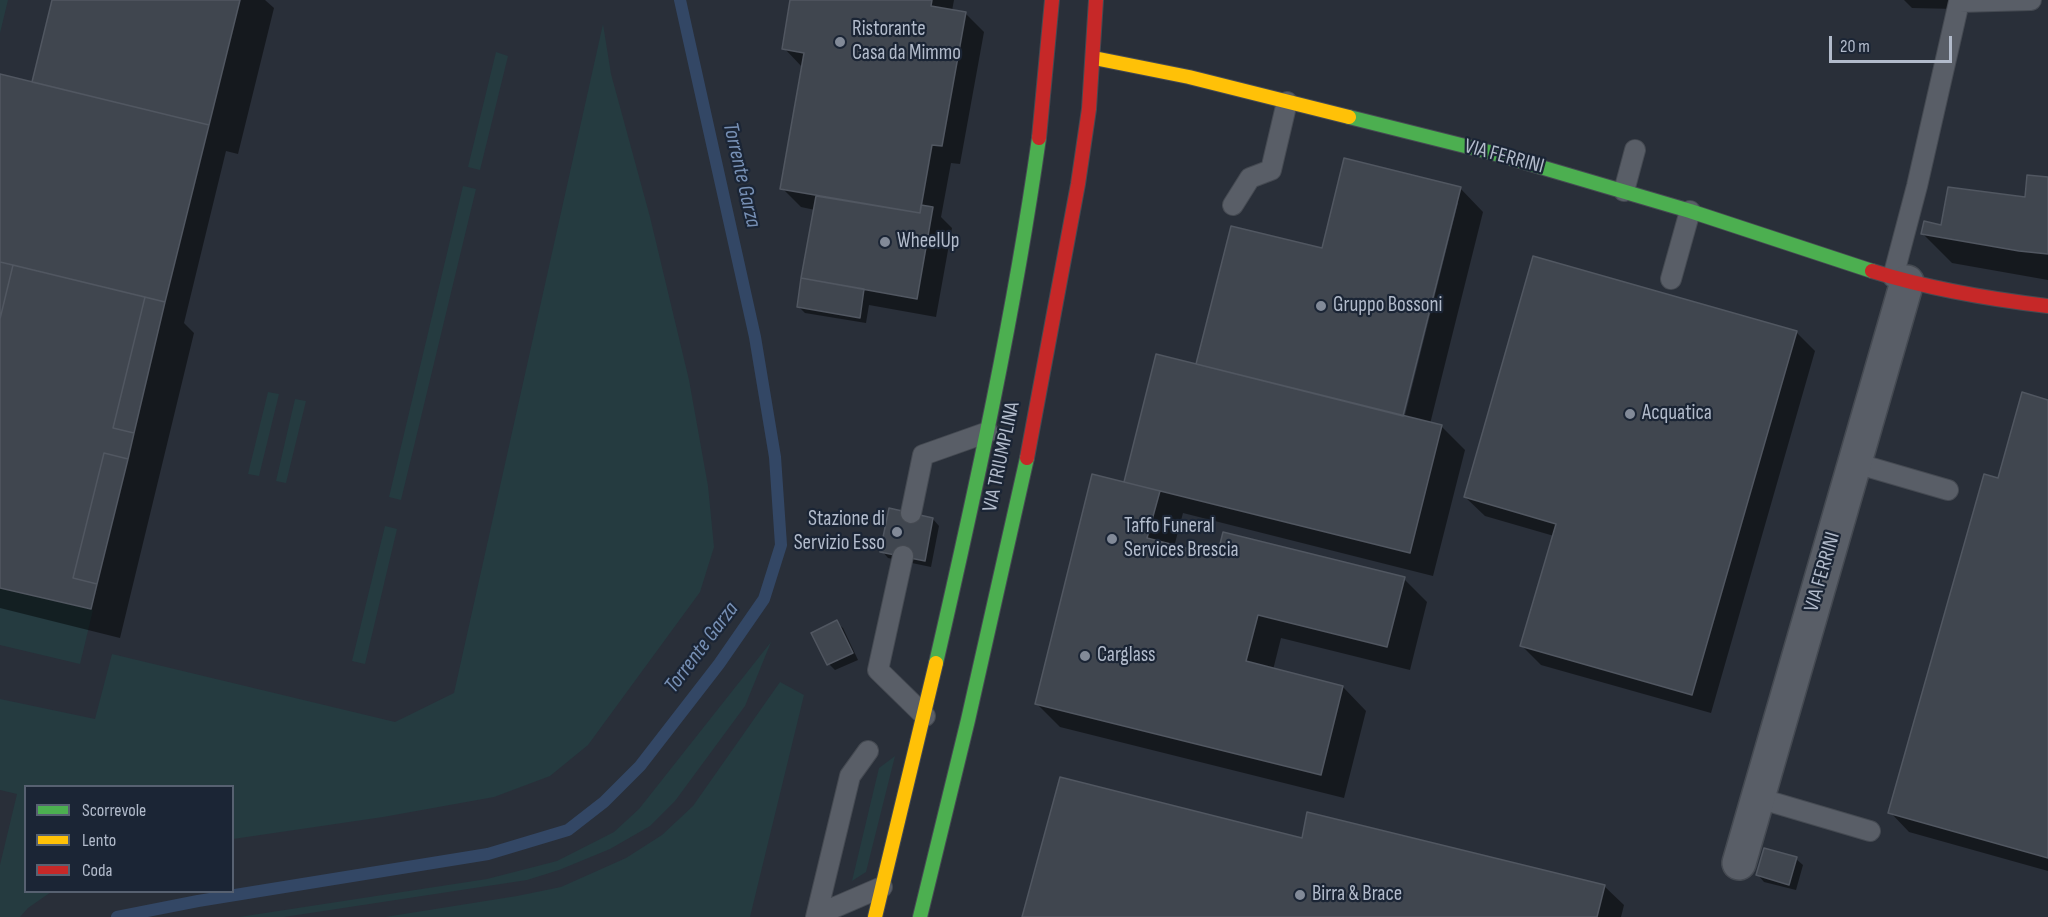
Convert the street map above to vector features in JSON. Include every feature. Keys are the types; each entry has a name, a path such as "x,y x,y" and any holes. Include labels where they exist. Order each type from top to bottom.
{"main road":[{"name":"VIA TRIUMPLINA","path":"875,917 925,716 987,432 1022,245 1043,102 1052,0"},
{"name":"VIA TRIUMPLINA","path":"920,917 968,720 1032,436 1084,149 1094,58 1096,0"},
{"name":"VIA FERRINI","path":"1094,58 1190,77 1492,153 1624,191 1900,279 1976,297 2048,306"}],"street":[{"name":"VIA FERRINI","path":"1739,863 1855,463 1900,279"}],"lane":[{"path":"1900,279 1917,186 1959,2 2031,0"},
{"path":"1233,205 1250,178 1271,170 1287,102"},
{"path":"1624,191 1635,150"},
{"path":"1671,279 1690,212"},
{"path":"911,513 923,455 987,432"},
{"path":"1855,463 1948,490"},
{"path":"903,556 878,670 925,716"},
{"path":"817,916 850,776 868,751"},
{"path":"1758,798 1870,831"},
{"path":"817,916 882,886"}],"green space":[{"path":"0,0 8,0 0,33"},
{"path":"603,24 611,74 650,217 689,380 708,486 714,547 700,592 588,745 550,776 494,797 383,817 234,839 234,785 24,785 24,893 50,893 28,908 20,917 0,917 0,865 17,794 0,790 0,699 95,719 112,654 395,722 454,693"},
{"path":"496,52 508,56 480,170 468,167"},
{"path":"463,186 476,189 401,500 389,497"},
{"path":"268,392 279,394 259,476 248,474"},
{"path":"295,399 306,401 286,483 276,481"},
{"path":"385,526 397,529 365,664 352,661"},
{"path":"0,588 93,610 80,664 0,645"},
{"path":"771,642 745,706 675,801 650,826 610,849 559,870 527,880 284,917 239,917 487,879 557,861 614,832 639,809"},
{"path":"780,682 804,695 750,917 385,917 561,887 626,858 662,835 693,806"},
{"path":"895,756 866,872 852,881 879,768"}],"building":[{"path":"52,0 240,0 209,125 32,82"},
{"path":"790,0 932,0 931,6 966,12 942,146 932,145 920,213 780,189 804,53 782,49"},
{"path":"0,74 209,125 165,302 0,262"},
{"name":"Gruppo Bossoni","path":"1344,158 1461,187 1403,416 1196,364 1231,226 1322,248"},
{"path":"2027,175 2048,177 2048,254 1921,234 1924,221 1941,225 1948,187 2025,197"},
{"path":"816,196 920,213 921,205 933,207 917,299 801,278"},
{"name":"Acquatica","path":"1533,256 1797,331 1692,695 1520,646 1556,524 1464,497"},
{"path":"0,262 13,265 0,319"},
{"path":"13,265 145,297 113,428 134,433 128,459 104,453 73,578 97,584 91,609 0,588 0,319"},
{"path":"801,278 864,289 860,318 797,307"},
{"path":"145,297 165,302 134,433 113,428"},
{"path":"1156,354 1442,425 1410,553 1124,482"},
{"path":"2022,392 2048,400 2048,858 1888,813 1984,474 1998,478"},
{"path":"104,453 128,459 97,584 73,578"},
{"path":"1092,474 1160,491 1147,538 1217,556 1223,532 1405,577 1387,647 1258,615 1246,661 1343,686 1321,775 1035,704"},
{"path":"889,508 933,518 925,561 880,552"},
{"path":"837,620 853,653 827,665 811,633"},
{"path":"1060,777 1302,838 1307,812 1605,885 1597,917 1022,917"},
{"path":"1764,848 1797,857 1789,885 1756,875"}],"waterway":[{"name":"Torrente Garza","path":"117,917 198,901 488,854 568,830 604,802 640,766 719,664 764,599 781,545 775,457 755,337 680,0"}],"traffic: fast":[{"path":"1349,117 1493,153 1690,211 1872,271"},
{"path":"936,663 993,402 1018,270 1039,138"},
{"path":"920,917 968,720 1027,458"}],"traffic: slow":[{"path":"1094,58 1189,77 1349,117"},
{"path":"875,917 936,663"}],"traffic: jam":[{"path":"1039,138 1052,0"},
{"path":"1027,458 1078,184 1089,109 1096,0"},
{"path":"1872,271 1959,293 2048,306"}],"place":[{"name":"Ristorante Casa da Mimmo","path":"840,42"},
{"name":"WheelUp","path":"885,242"},
{"name":"Gruppo Bossoni","path":"1321,306"},
{"name":"Acquatica","path":"1630,414"},
{"name":"Stazione di Servizio Esso","path":"897,532"},
{"name":"Taffo Funeral Services Brescia","path":"1112,539"},
{"name":"Carglass","path":"1085,656"},
{"name":"Birra & Brace","path":"1300,895"}]}
